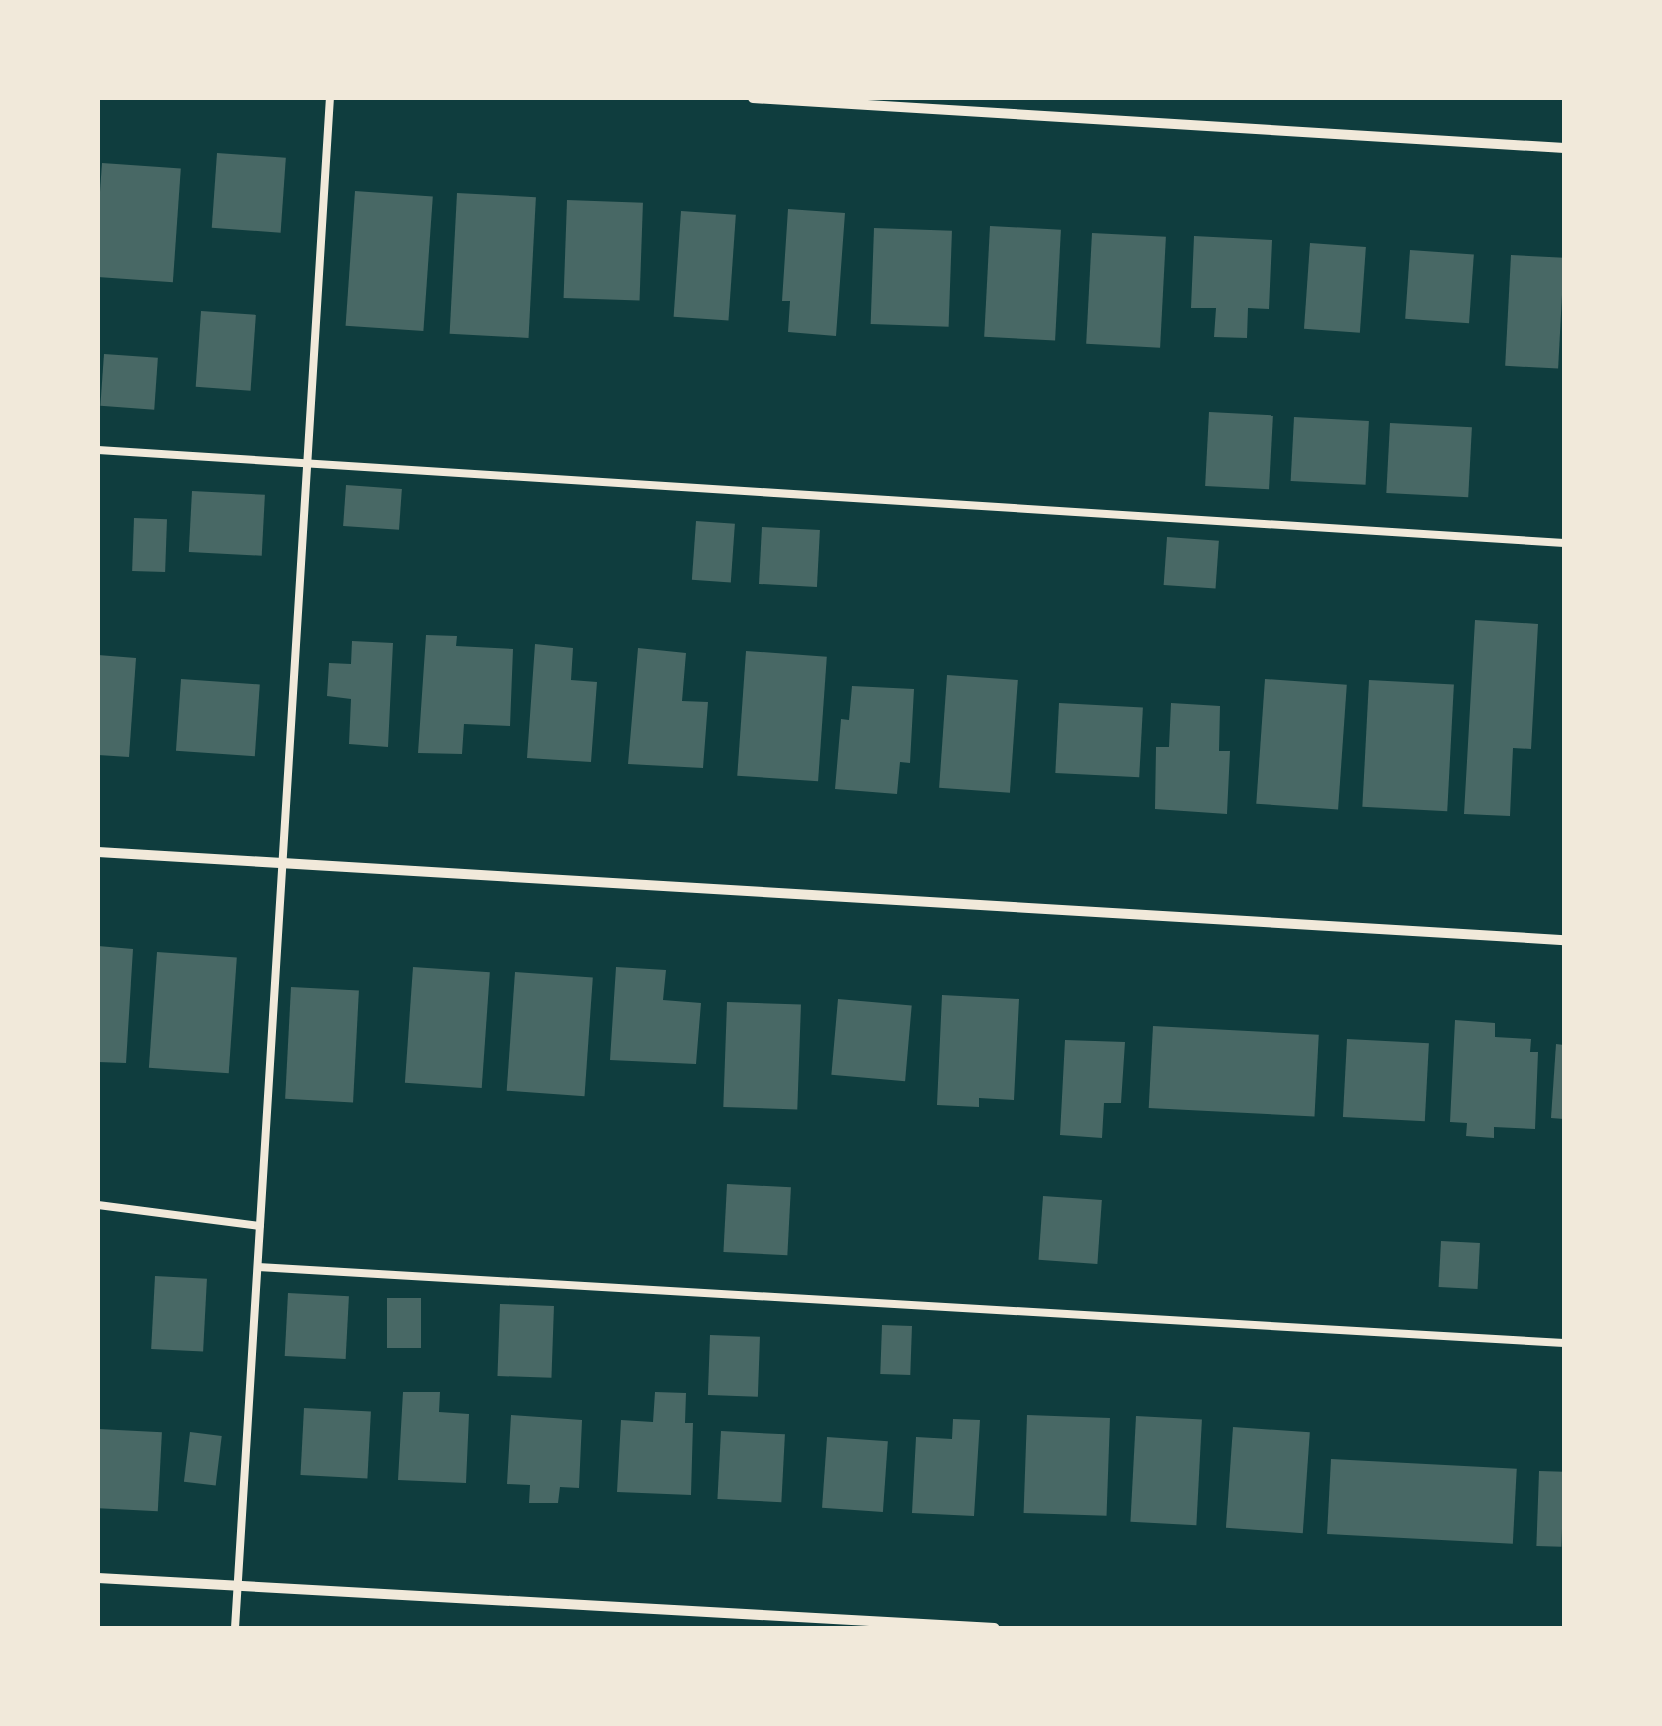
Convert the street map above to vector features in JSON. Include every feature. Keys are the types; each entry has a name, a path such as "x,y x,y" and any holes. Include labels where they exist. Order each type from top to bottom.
{"street":[{"path":"753,98 1564,148"},
{"path":"98,852 1564,940"},
{"path":"98,1578 994,1628"}],"lane":[{"path":"236,1628 330,98"},
{"path":"98,450 1564,543"},
{"path":"98,1205 260,1226"},
{"path":"258,1267 1564,1343"}],"building":[{"path":"217,153 286,158 281,233 212,228"},
{"path":"102,163 181,169 173,282 98,277"},
{"path":"355,191 433,196 423,331 346,326"},
{"path":"457,193 536,197 529,338 450,334"},
{"path":"567,200 643,203 640,301 564,298"},
{"path":"788,209 845,213 836,336 788,332 790,301 782,301"},
{"path":"681,211 736,215 728,321 674,317"},
{"path":"990,226 1061,230 1055,341 984,337"},
{"path":"874,228 952,231 949,327 871,324"},
{"path":"1092,233 1166,237 1160,348 1086,344"},
{"path":"1194,236 1272,240 1269,309 1248,308 1247,338 1214,337 1216,308 1191,308"},
{"path":"1310,243 1366,247 1360,333 1304,329"},
{"path":"1410,250 1474,254 1469,323 1405,319"},
{"path":"1511,255 1564,258 1558,369 1505,366"},
{"path":"201,311 256,315 251,391 196,387"},
{"path":"104,354 158,358 154,410 100,406"},
{"path":"1209,412 1273,415 1269,489 1205,486"},
{"path":"1294,417 1369,421 1366,485 1291,481"},
{"path":"1390,423 1472,427 1468,497 1386,493"},
{"path":"346,485 402,489 399,530 343,526"},
{"path":"192,491 265,495 262,556 189,552"},
{"path":"134,518 167,519 165,572 132,571"},
{"path":"696,521 735,524 731,583 692,580"},
{"path":"762,527 820,530 817,587 759,584"},
{"path":"1167,537 1219,541 1216,589 1164,585"},
{"path":"1475,620 1538,624 1531,749 1513,748 1510,816 1464,814"},
{"path":"426,635 457,636 456,646 513,649 510,726 464,724 462,754 418,753"},
{"path":"352,641 393,643 388,747 349,744 351,699 327,696 329,663 351,664"},
{"path":"535,644 573,648 571,680 597,682 591,762 527,758"},
{"path":"638,648 686,653 682,701 708,702 703,768 628,764"},
{"path":"746,651 827,657 818,781 737,776"},
{"path":"98,655 136,658 129,757 98,755"},
{"path":"947,675 1018,680 1010,793 939,788"},
{"path":"181,679 260,685 255,756 176,751"},
{"path":"1265,679 1347,685 1338,809 1256,804"},
{"path":"1369,680 1454,684 1447,811 1362,807"},
{"path":"852,686 914,689 910,763 900,762 897,794 835,789 841,719 849,720"},
{"path":"1059,703 1143,707 1139,777 1055,773"},
{"path":"1171,703 1220,706 1219,751 1230,751 1227,814 1155,809 1156,747 1169,747"},
{"path":"98,946 133,949 126,1063 98,1062"},
{"path":"157,952 237,958 229,1073 149,1068"},
{"path":"413,967 490,972 482,1088 405,1083"},
{"path":"616,967 666,970 663,1000 701,1003 696,1064 610,1060"},
{"path":"515,972 593,977 585,1096 507,1091"},
{"path":"291,987 359,991 353,1102 285,1099"},
{"path":"942,995 1019,999 1014,1100 979,1098 979,1107 937,1105"},
{"path":"838,999 912,1005 905,1081 831,1075"},
{"path":"727,1002 801,1005 797,1110 723,1107"},
{"path":"1455,1020 1495,1023 1495,1037 1531,1039 1530,1052 1538,1052 1535,1129 1494,1127 1494,1138 1466,1136 1467,1123 1450,1122"},
{"path":"1153,1026 1319,1035 1314,1117 1149,1108"},
{"path":"1347,1039 1429,1043 1425,1121 1343,1117"},
{"path":"1065,1040 1125,1042 1121,1103 1104,1103 1102,1138 1060,1135"},
{"path":"1556,1044 1564,1045 1564,1119 1551,1118"},
{"path":"727,1184 791,1187 787,1255 723,1252"},
{"path":"1043,1196 1102,1200 1097,1264 1039,1260"},
{"path":"1441,1241 1480,1243 1478,1289 1439,1287"},
{"path":"155,1276 207,1279 203,1352 151,1349"},
{"path":"288,1293 349,1296 346,1359 285,1356"},
{"path":"387,1298 421,1298 421,1348 387,1348"},
{"path":"500,1304 554,1306 551,1378 497,1376"},
{"path":"882,1325 912,1326 910,1375 880,1374"},
{"path":"710,1335 760,1337 758,1397 708,1395"},
{"path":"403,1392 440,1392 439,1412 469,1414 466,1483 398,1480"},
{"path":"655,1392 686,1393 685,1423 693,1423 691,1495 617,1492 621,1420 653,1422"},
{"path":"304,1408 371,1412 367,1478 300,1475"},
{"path":"511,1415 582,1420 579,1488 560,1487 558,1503 529,1503 530,1485 507,1484"},
{"path":"1027,1415 1110,1418 1107,1516 1024,1513"},
{"path":"1136,1416 1202,1419 1196,1525 1130,1522"},
{"path":"953,1419 980,1420 974,1516 912,1513 916,1437 952,1439"},
{"path":"1233,1427 1310,1432 1303,1533 1226,1528"},
{"path":"98,1429 162,1432 158,1511 98,1508"},
{"path":"721,1431 785,1434 781,1502 717,1499"},
{"path":"190,1432 222,1436 216,1486 184,1482"},
{"path":"827,1437 888,1441 883,1512 822,1508"},
{"path":"1331,1459 1517,1469 1513,1544 1327,1534"},
{"path":"1539,1471 1564,1472 1561,1547 1536,1546"}]}
